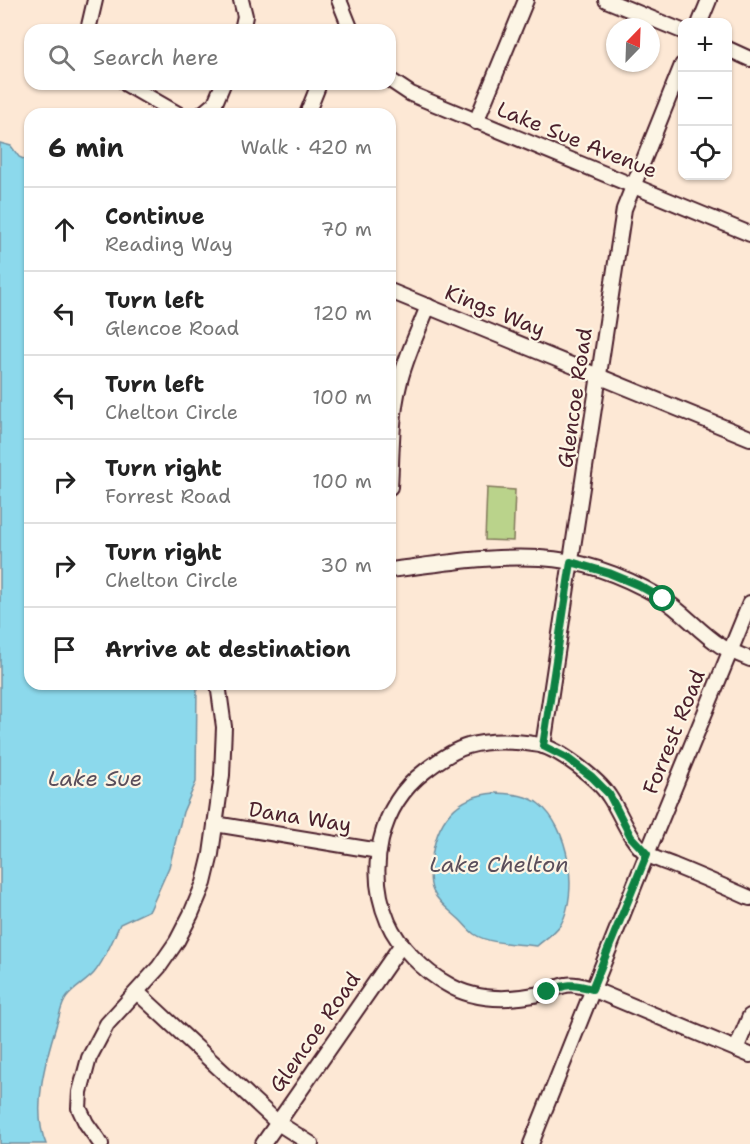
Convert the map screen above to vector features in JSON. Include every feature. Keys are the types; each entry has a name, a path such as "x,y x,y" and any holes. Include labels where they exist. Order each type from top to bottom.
{"street":[{"path":"89,24 95,0"},
{"path":"241,0 245,16 243,24"},
{"path":"339,0 345,24"},
{"path":"476,122 526,0"},
{"path":"606,0 678,29"},
{"path":"702,18 709,0"},
{"path":"732,51 750,58"},
{"name":"Glencoe Road","path":"543,746 624,209 679,72"},
{"name":"Lake Sue Avenue","path":"396,84 411,94 476,122 750,234"},
{"path":"136,90 168,108"},
{"path":"209,108 215,103 220,90"},
{"path":"309,108 317,90"},
{"name":"Kings Way","path":"396,293 750,438"},
{"path":"396,398 404,367 428,306"},
{"path":"396,569 503,558 541,558 571,562 609,573 638,585 663,599 721,646 750,659"},
{"name":"Forrest Road","path":"531,1144 750,603"},
{"path":"101,1144 86,1123 80,1108 80,1092 84,1073 89,1058 107,1024 159,967 177,941 204,883 211,854 222,775 224,727 219,690"},
{"path":"750,898 647,854 631,837 609,794 592,777 567,758 543,746 513,742 488,741 465,746 439,760 417,777 398,798 386,822 379,851 377,878 381,901 389,924 402,944 424,968 448,985 470,994 500,999 547,992 565,985 578,985 750,1055"},
{"name":"Dana Way","path":"215,824 379,851"},
{"name":"Glencoe Road","path":"263,1144 402,944"},
{"path":"137,992 278,1123 311,1144"},
{"path":"736,1049 750,1016"}],"green space":[{"path":"487,488 515,490 513,541 485,540"}],"water":[{"name":"Lake Sue","path":"0,143 11,146 19,157 24,159 24,690 197,690 196,782 183,812 169,867 150,910 120,924 98,968 63,1003 49,1052 40,1100 40,1116 46,1144 0,1144"},
{"name":"Lake Chelton","path":"495,793 523,796 539,804 558,828 564,844 570,878 566,911 559,927 537,946 496,942 474,934 435,895 430,881 433,850 437,836 449,815 457,806 468,800 480,795"}],"route":[{"path":"547,992 565,985 578,985 592,989 647,854 631,837 609,794 592,777 567,758 543,746 571,562 609,573 663,599"}]}
